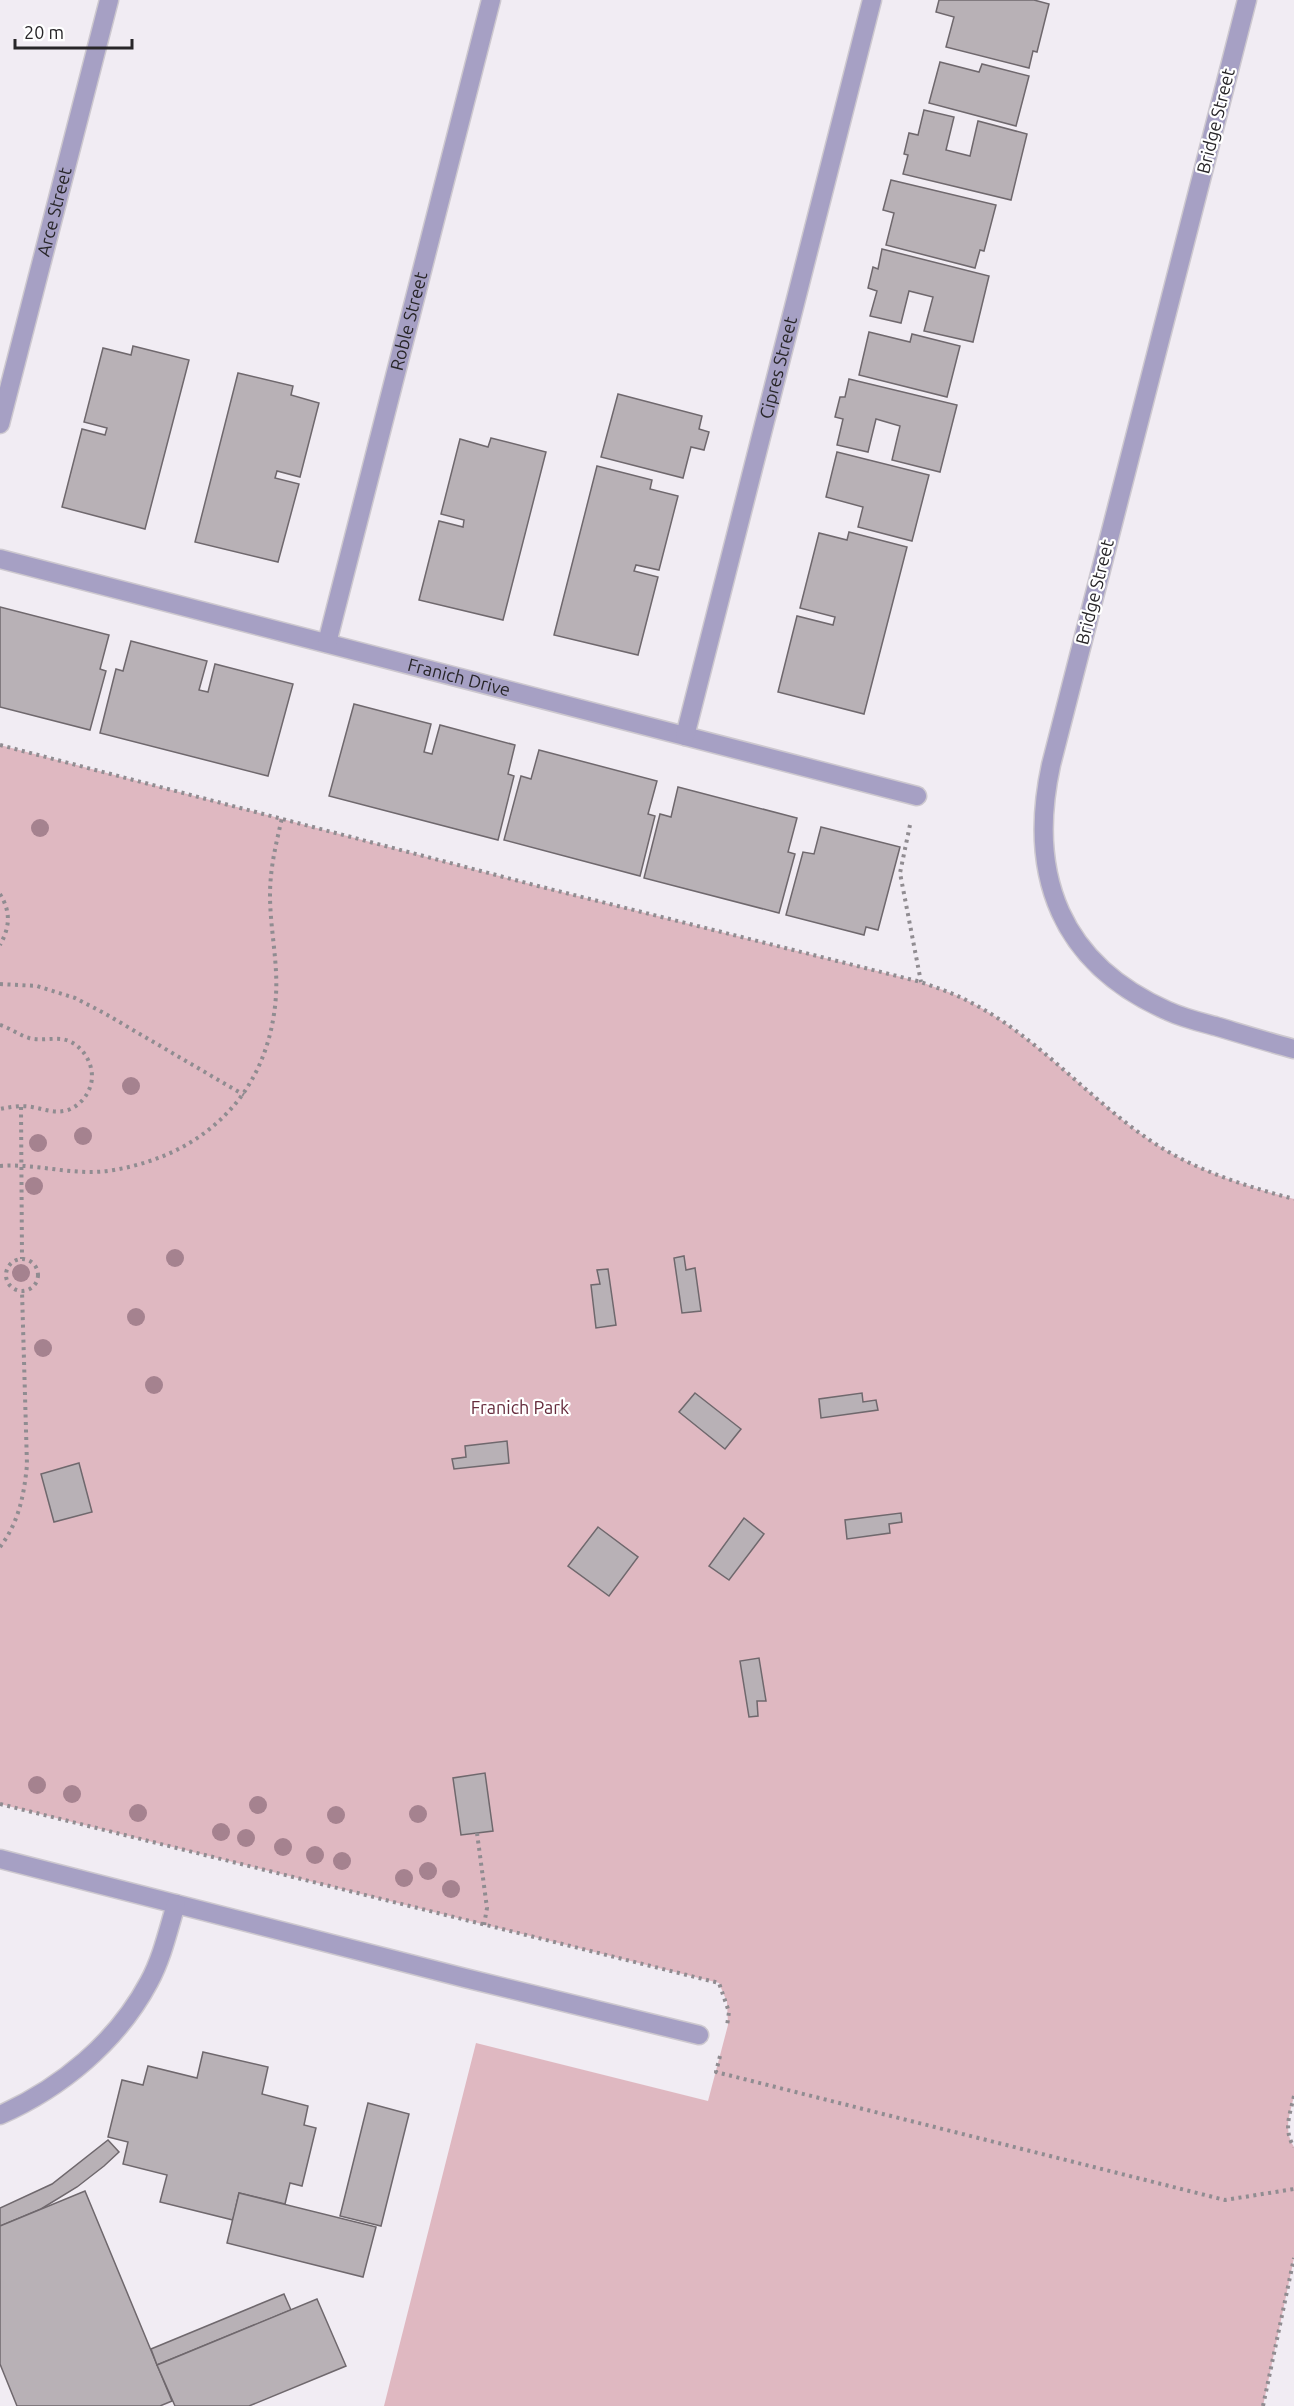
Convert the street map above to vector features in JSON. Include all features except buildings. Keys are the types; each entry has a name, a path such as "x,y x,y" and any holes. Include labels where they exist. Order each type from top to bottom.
{"street":[{"name":"Arce Street","path":"0,423 109,0"},
{"name":"Roble Street","path":"327,643 491,0"},
{"name":"Cipres Street","path":"685,735 872,0"},
{"name":"Bridge Street","path":"1247,0 1045,789 1042,839 1051,890 1061,917 1074,939 1112,979 1138,997 1169,1012 1294,1049"},
{"name":"Franich Drive","path":"0,559 917,796"},
{"path":"0,1859 699,2035"},
{"path":"0,2115 27,2103 62,2080 96,2052 130,2013 162,1954 176,1904"}],"path":[{"path":"0,745 538,886 921,982 948,992 987,1012 1154,1143 1218,1176 1294,1199"},
{"path":"917,796 900,873 921,982"},
{"path":"0,1167 21,1166 74,1173 93,1173 143,1162 193,1142 214,1127 244,1095 265,1054 274,1015 276,993 270,873 282,818"},
{"path":"0,894 9,916 8,927 0,945"},
{"path":"0,984 37,986 75,998 244,1095"},
{"path":"0,1025 29,1038 63,1039 70,1042 83,1052 90,1066 92,1081 89,1089 74,1108 56,1112 21,1107 0,1109"},
{"path":"21,1107 22,1259"},
{"path":"22,1259 33,1264 38,1273 38,1279 33,1288 22,1292 9,1286 5,1277 8,1266 22,1259"},
{"path":"0,1547 10,1534 19,1513 27,1465 22,1292"},
{"path":"477,1833 487,1908 484,1925"},
{"path":"1294,2096 1287,2131 1294,2147"},
{"path":"1263,2406 1294,2258"}],"green space":[{"name":"Franich Park","path":"0,745 538,886 921,982 962,998 993,1015 1040,1050 1130,1126 1170,1153 1222,1177 1294,1199 1294,2096 1288,2128 1294,2147 1294,2258 1263,2406 384,2406 476,2043 708,2101 728,2025 727,2002 719,1983 0,1804"}]}
